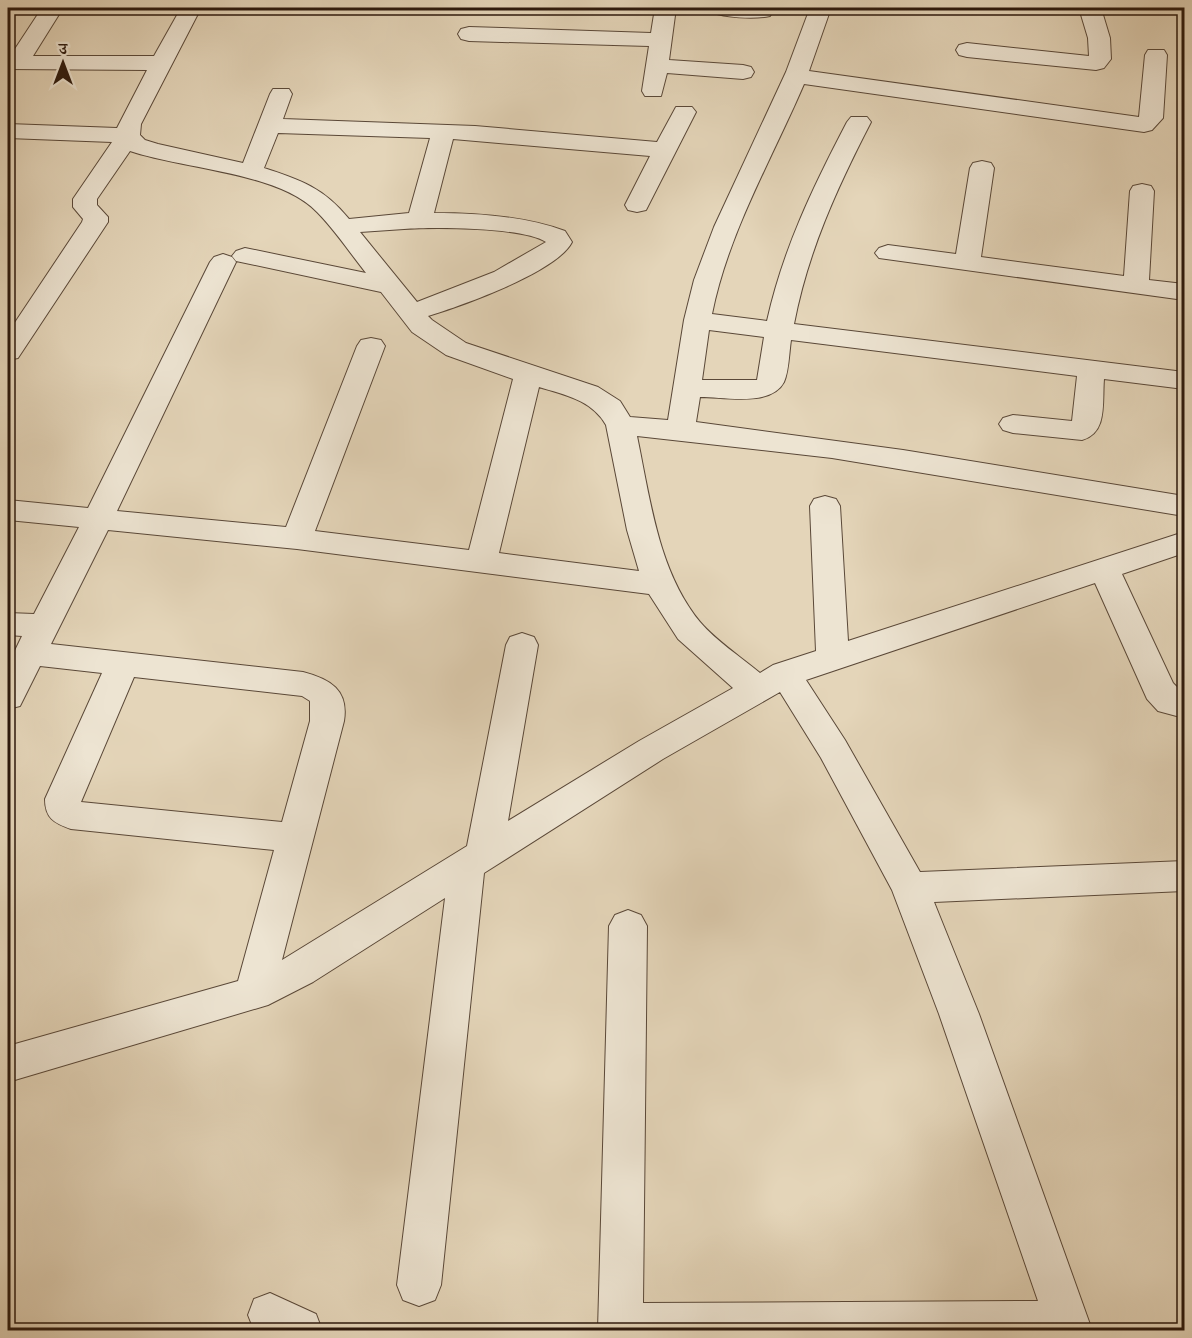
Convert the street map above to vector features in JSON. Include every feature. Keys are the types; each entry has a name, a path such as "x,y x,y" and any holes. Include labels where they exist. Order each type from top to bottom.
{"street":[{"path":"13,62 52,8"},
{"path":"8,352 94,222 96,217 85,207 85,199 128,136 129,124 191,8"},
{"path":"653,91 664,8"},
{"path":"716,8 762,11"},
{"path":"681,429 697,320 717,251 797,76 820,8"},
{"path":"797,76 962,67 1096,63 1100,59 1099,38 1090,8"},
{"path":"469,34 660,40"},
{"path":"962,67 1143,125 1151,118 1156,55"},
{"path":"13,62 162,63"},
{"path":"657,66 743,72"},
{"path":"251,171 281,94"},
{"path":"637,205 684,112"},
{"path":"687,388 759,389 767,386 771,380 777,329 792,274 808,228 859,122"},
{"path":"269,126 443,132 665,150"},
{"path":"8,131 128,136 137,145 151,150 251,171 297,187 325,205 422,326 456,349 588,393 610,407 620,425 642,530 659,584 689,631 772,682 833,749 910,888 960,1014 1068,1327 620,1328 628,926"},
{"path":"420,219 443,132"},
{"path":"967,263 982,168"},
{"path":"1136,285 1142,191"},
{"path":"343,227 420,219 527,228 556,236 559,242 556,248 525,268 491,285 411,313"},
{"path":"888,253 1185,292"},
{"path":"8,697 234,259 390,285"},
{"path":"697,320 1185,381"},
{"path":"297,539 371,346"},
{"path":"1013,424 1082,431 1086,427 1091,369"},
{"path":"482,561 528,374"},
{"path":"620,425 681,429 899,460 1185,506"},
{"path":"825,506 833,658"},
{"path":"8,510 297,539 659,584"},
{"path":"8,1064 254,993 299,970 651,750 772,682 833,658 1185,542"},
{"path":"1104,568 1159,690 1170,702 1185,706"},
{"path":"8,624 36,639 123,664 303,684 322,690 327,695 330,710 254,993"},
{"path":"419,1285 475,860 522,645"},
{"path":"123,664 63,799 63,810 72,815 296,838"},
{"path":"910,888 1185,876"}]}
